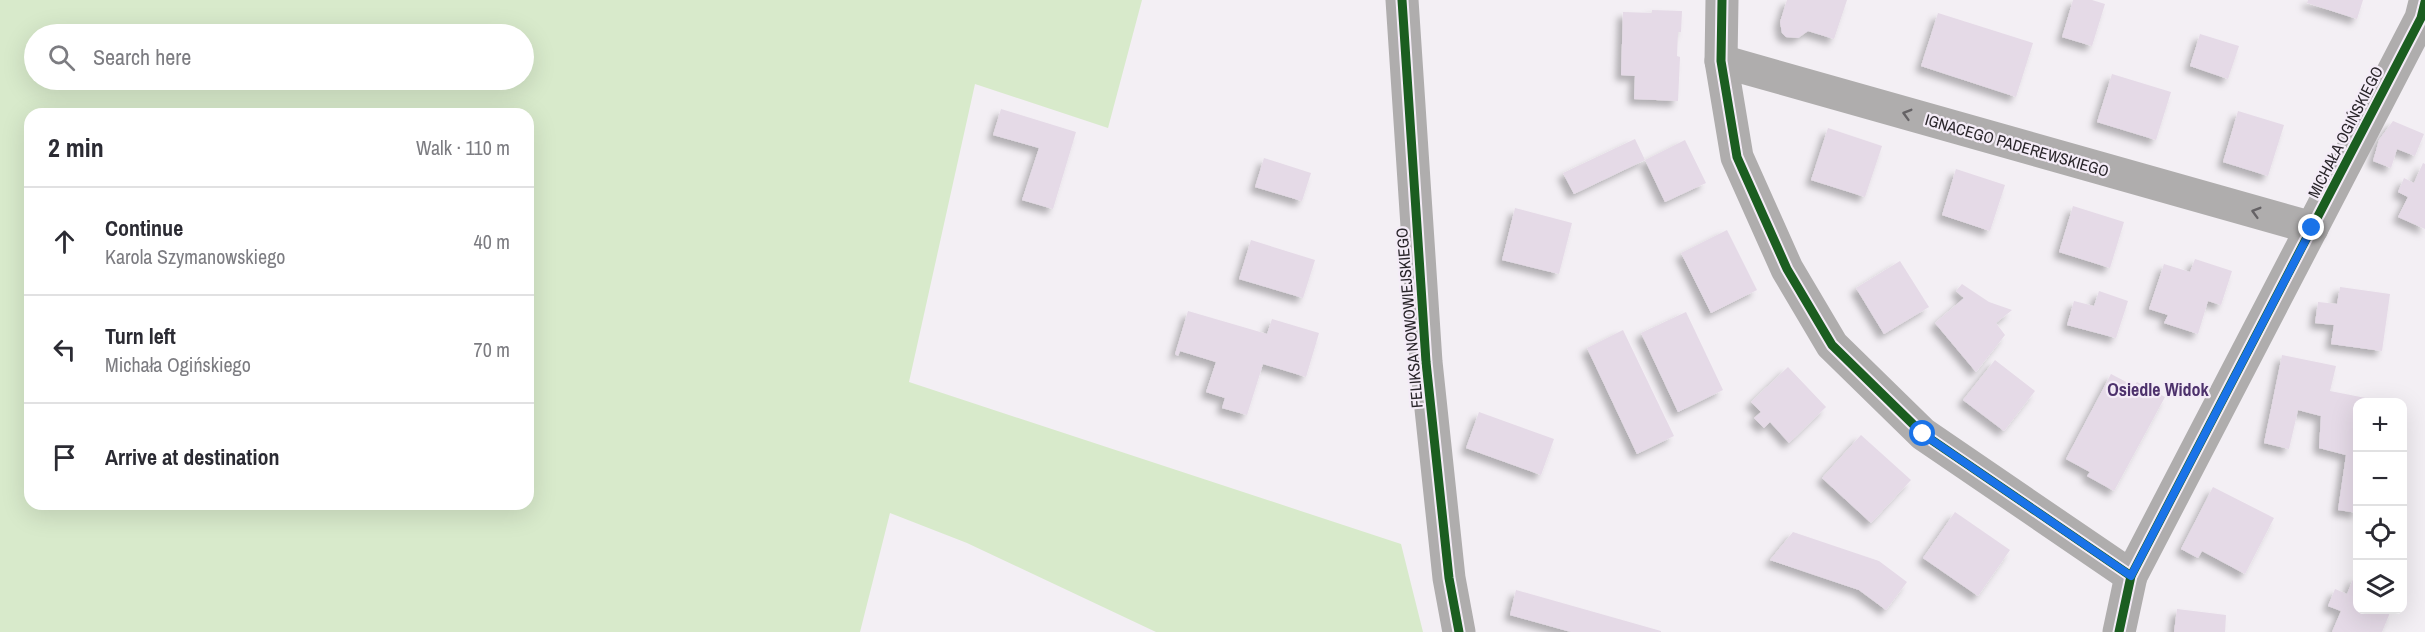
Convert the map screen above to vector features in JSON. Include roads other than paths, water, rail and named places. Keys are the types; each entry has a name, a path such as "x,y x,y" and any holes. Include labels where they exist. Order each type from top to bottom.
{"street":[{"name":"FELIKSA NOWOWIEJSKIEGO","path":"1402,0 1426,362 1449,578 1459,632"},
{"path":"1722,0 1721,61 1737,157 1787,269 1832,345 1923,434 2131,576"},
{"name":"MICHAŁA OGIŃSKIEGO","path":"2119,632 2131,576 2421,18 2425,2"},
{"name":"IGNACEGO PADEREWSKIEGO","path":"1721,61 2312,228"}],"district":[{"name":"Osiedle Widok","path":"2158,390"}]}
